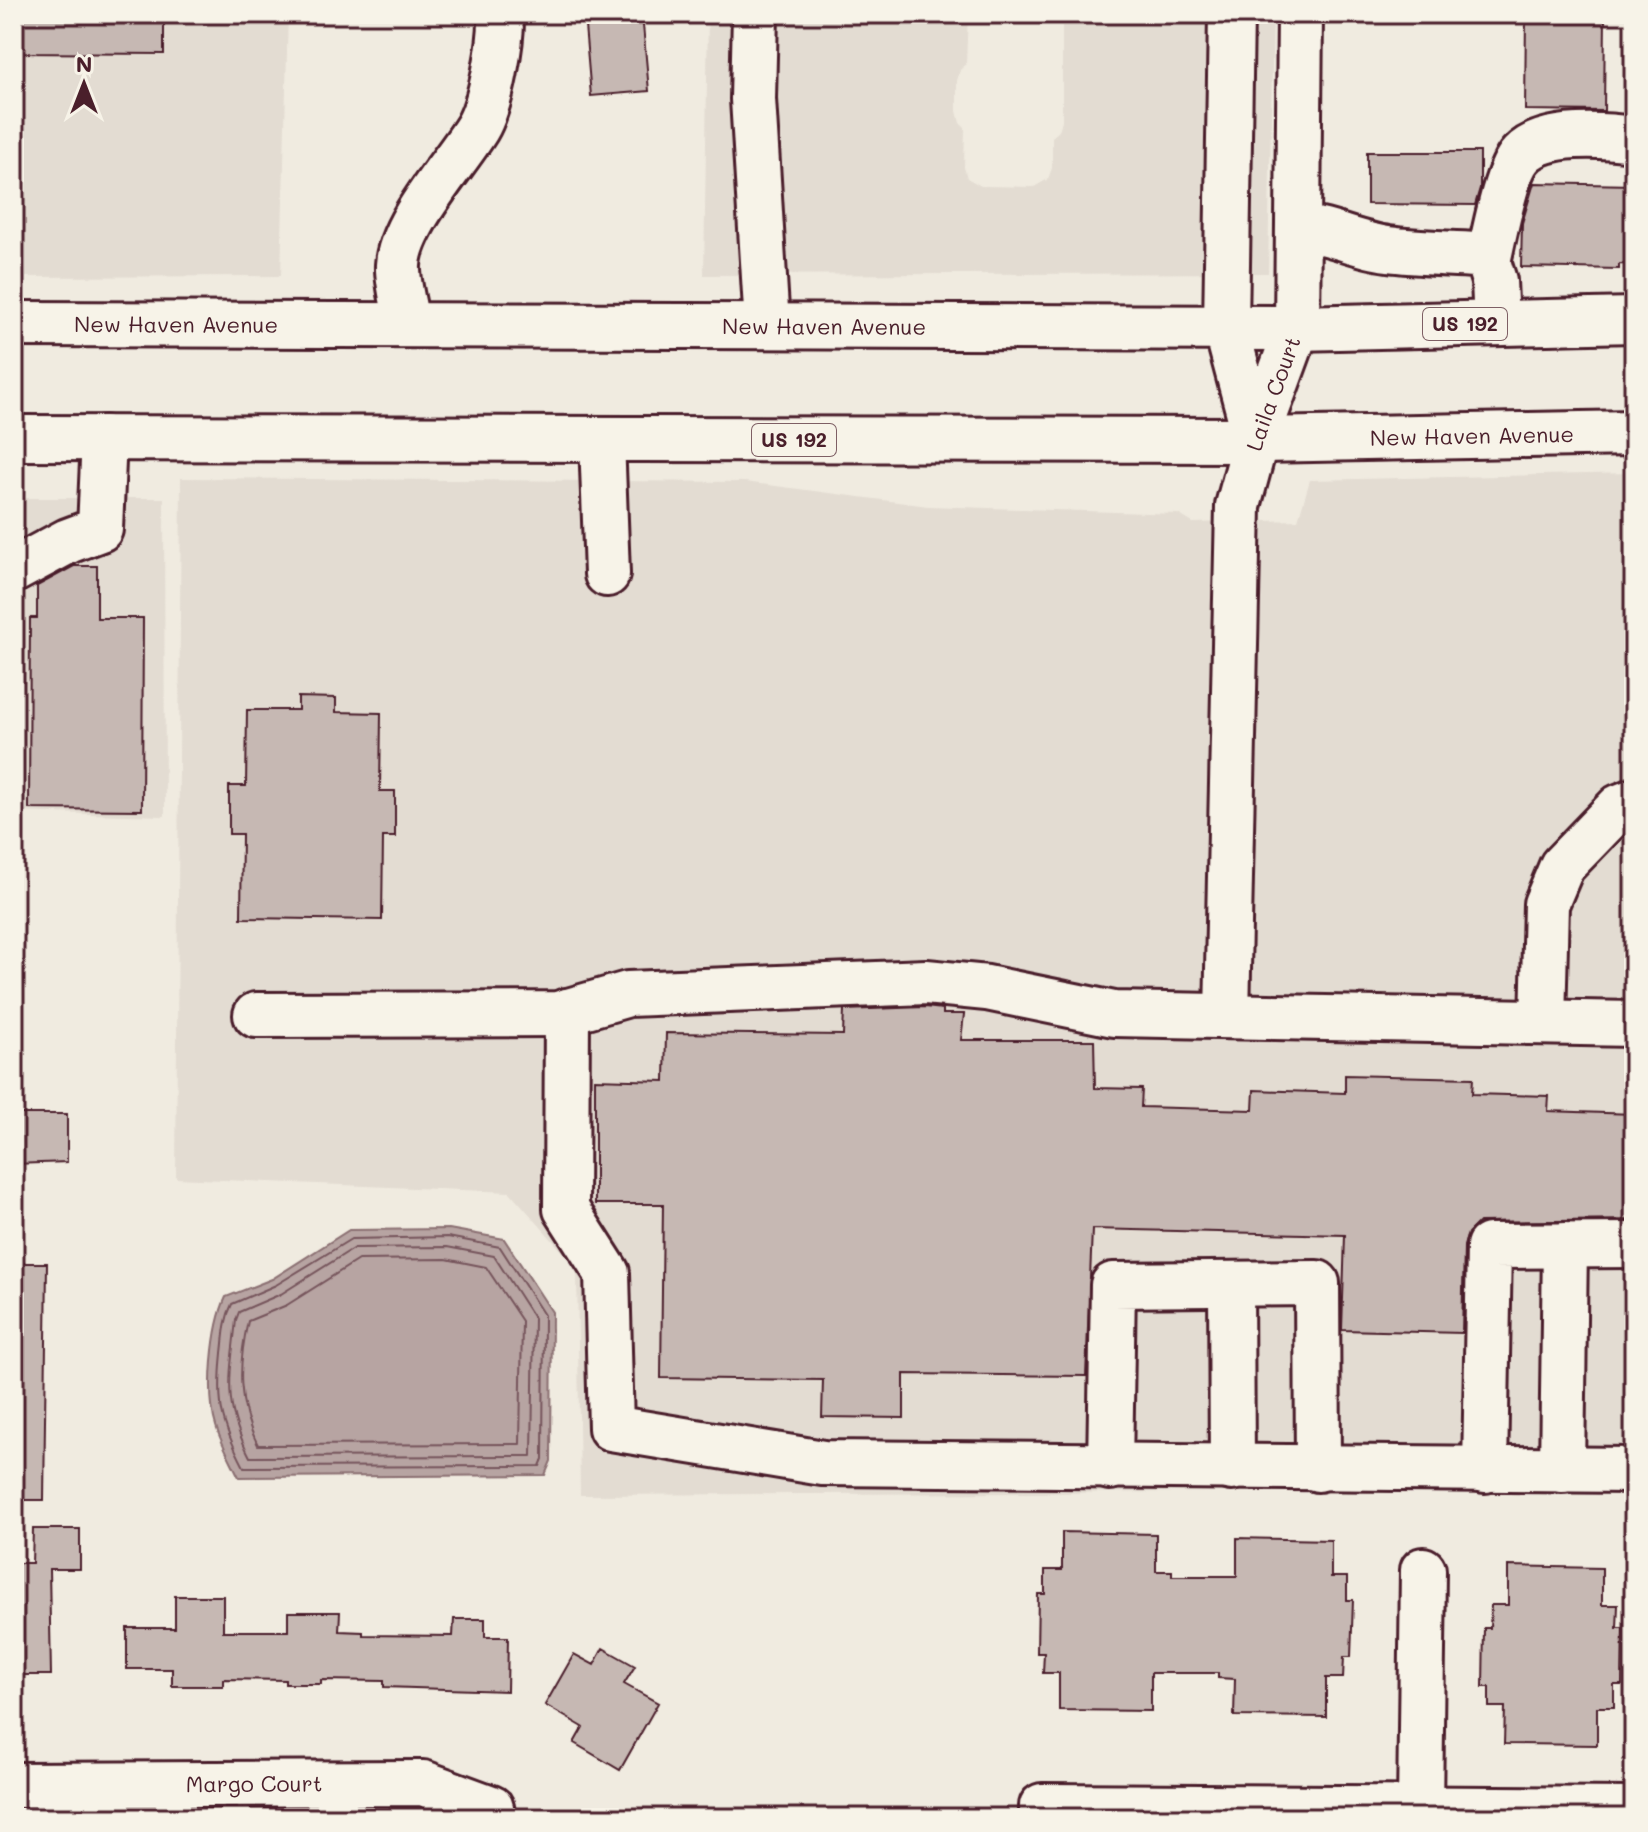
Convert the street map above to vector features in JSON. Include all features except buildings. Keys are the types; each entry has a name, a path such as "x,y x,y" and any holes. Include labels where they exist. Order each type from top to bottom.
{"main road":[{"path":"407,325 398,264 410,226 480,124 496,58 501,14"},
{"path":"755,14 753,99 767,326"},
{"name":"Laila Court","path":"1231,14 1226,327 1256,440"},
{"name":"Laila Court","path":"1256,440 1297,328 1300,14"},
{"path":"1496,323 1494,281 1488,262 1508,182 1519,156 1540,141 1604,135 1634,139"},
{"path":"1298,227 1388,249 1476,255 1488,262"},
{"name":"New Haven Avenue","path":"14,324 1297,328 1634,320"},
{"path":"14,344 62,324"},
{"name":"New Haven Avenue","path":"14,438 1256,440 1634,433"},
{"path":"14,570 68,541 100,529 104,438"},
{"path":"602,440 607,574"},
{"path":"1227,1016 1238,506 1256,440"},
{"path":"1543,1022 1546,904 1562,866 1619,807 1634,801"},
{"path":"256,1015 558,1014 628,994 926,982 987,988 1114,1014 1634,1024"},
{"path":"567,1011 566,1209 607,1273 611,1428 823,1463 1634,1470"},
{"path":"1562,1470 1565,1245"},
{"path":"1485,1470 1489,1246 1634,1245"},
{"path":"1110,1467 1113,1285 1317,1283 1318,1469"},
{"path":"1231,1284 1232,1468"},
{"path":"1420,1808 1423,1570"},
{"name":"Margo Court","path":"14,1785 423,1783 492,1813"},
{"path":"1042,1812 1420,1808 1634,1810"}],"shaded area":[{"path":"14,14 288,14 281,276 14,277"},
{"path":"708,14 968,14 966,64 960,70 957,81 957,111 965,128 964,167 967,178 981,186 1034,187 1048,179 1052,168 1052,137 1059,131 1062,120 1062,14 1273,14 1268,273 704,275"},
{"path":"1634,473 1634,1490 580,1495 577,1268 510,1192 176,1178 181,478 745,482 928,506 1178,514 1193,523 1298,520 1310,480"},
{"path":"14,498 164,498 165,816 14,812"}],"water":[{"path":"449,1229 504,1239 552,1312 551,1461 545,1475 239,1477 218,1432 211,1397 214,1343 226,1297 272,1279 349,1230"}]}
